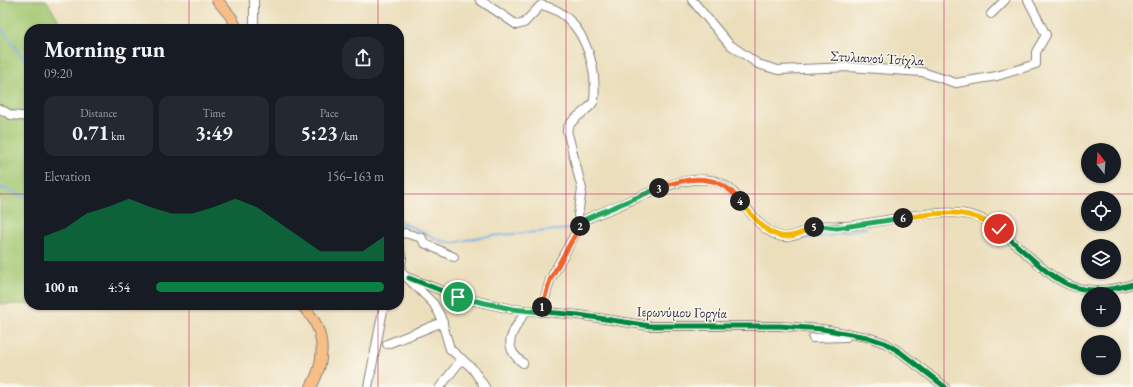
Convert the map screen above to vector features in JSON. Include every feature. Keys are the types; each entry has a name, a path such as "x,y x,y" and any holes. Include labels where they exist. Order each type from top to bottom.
{"main road":[{"path":"217,0 232,18 235,24"},
{"path":"305,310 314,321 322,342 321,365 311,387"}],"street":[{"path":"254,0 254,24"},
{"path":"480,0 517,25 524,23 540,5 563,14 572,22 585,44 594,72 594,101 586,110 569,124 567,130 582,188 579,219 568,249 550,280 541,312"},
{"name":"Στυλιανού Τσίχλα","path":"692,0 729,44 758,64 766,67 790,71 848,67 922,72 956,83 997,76 1036,64 1036,52 1046,34 1028,0"},
{"path":"991,14 1005,0"},
{"path":"0,109 11,115 24,116"},
{"path":"579,219 661,188 689,180 702,179 724,184 761,224 772,233 784,237 800,234 820,226 837,228 938,214 966,214 981,218 999,229 1048,273 1070,286 1098,292 1133,284"},
{"path":"404,233 422,238 424,243 454,257"},
{"path":"404,274 433,303 443,322 447,343 450,349 472,368 485,387"},
{"name":"Ιερωνύμου Γοργία","path":"409,278 458,297 526,311 579,315 650,326 774,326 822,329 853,336 867,337 885,343 924,369 944,387"},
{"path":"368,387 383,310"},
{"path":"523,363 514,355 510,345 510,340 526,311"},
{"path":"387,344 443,322"},
{"path":"813,338 843,338 853,336"},
{"path":"440,387 462,360"}],"green space":[{"path":"0,0 46,0 61,24 24,24 24,304 0,304"}],"waterway":[{"path":"0,26 24,59"},
{"path":"0,187 24,196"},
{"path":"404,224 441,241 453,243 480,237 568,229 576,223"},
{"path":"799,238 821,237 866,228"}],"cycle path":[{"path":"581,222 661,188 693,180 708,180 721,183 732,191 761,225 768,231 784,237 793,236 822,225 849,226 929,214 961,213 974,216 990,223 1004,233 1040,266 1066,284 1094,290 1112,289 1133,284"},
{"path":"409,278 458,297 512,309 579,315 650,326 780,326 822,329 867,337 885,343 900,352 945,387"}],"route":[{"path":"458,297 512,309 541,312 550,280 568,249 581,222 661,188 689,180 702,179 724,184 761,224 772,233 784,237 800,234 811,228 820,226 837,228 950,213 974,215 999,229"}]}
